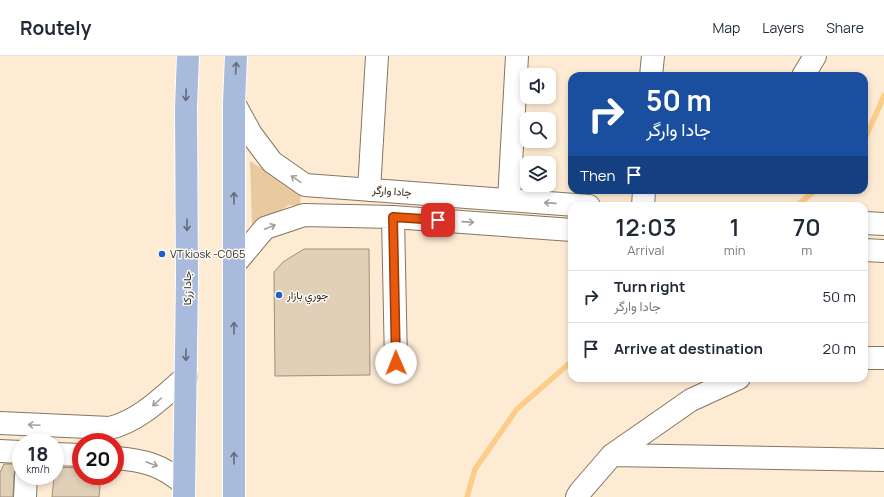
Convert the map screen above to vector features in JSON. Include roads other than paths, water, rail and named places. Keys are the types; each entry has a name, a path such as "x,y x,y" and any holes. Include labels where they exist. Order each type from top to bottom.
{"main road":[{"name":"جادا زرکا","path":"184,491 187,270 186,107 188,56"},
{"path":"234,497 234,103 236,56"}],"street":[{"path":"369,190 377,56"},
{"path":"509,200 517,56"},
{"path":"651,72 653,56"},
{"path":"805,72 815,56"},
{"name":"جادا وارگر","path":"234,103 251,134 272,162 306,185 568,204"},
{"path":"325,186 315,189 312,197 314,204 334,215"},
{"path":"234,265 265,228 304,215 393,217 568,230"},
{"path":"393,217 396,363"},
{"path":"868,223 884,224"},
{"path":"868,250 884,252"},
{"path":"868,358 884,358"},
{"path":"0,423 110,428 120,426 139,417 186,377"},
{"path":"577,497 612,455 691,400 730,382"},
{"path":"110,428 113,433"},
{"path":"0,451 12,452"},
{"path":"612,455 884,460"},
{"path":"124,459 141,460 169,472 184,491"},
{"path":"25,497 26,485"}],"waterway":[{"path":"868,132 884,96"},
{"path":"801,202 811,194"},
{"path":"467,497 475,469 517,409 568,364"}],"place":[{"name":"VT kiosk -C065","path":"162,254"},
{"name":"جوري بازار","path":"279,295"}]}
